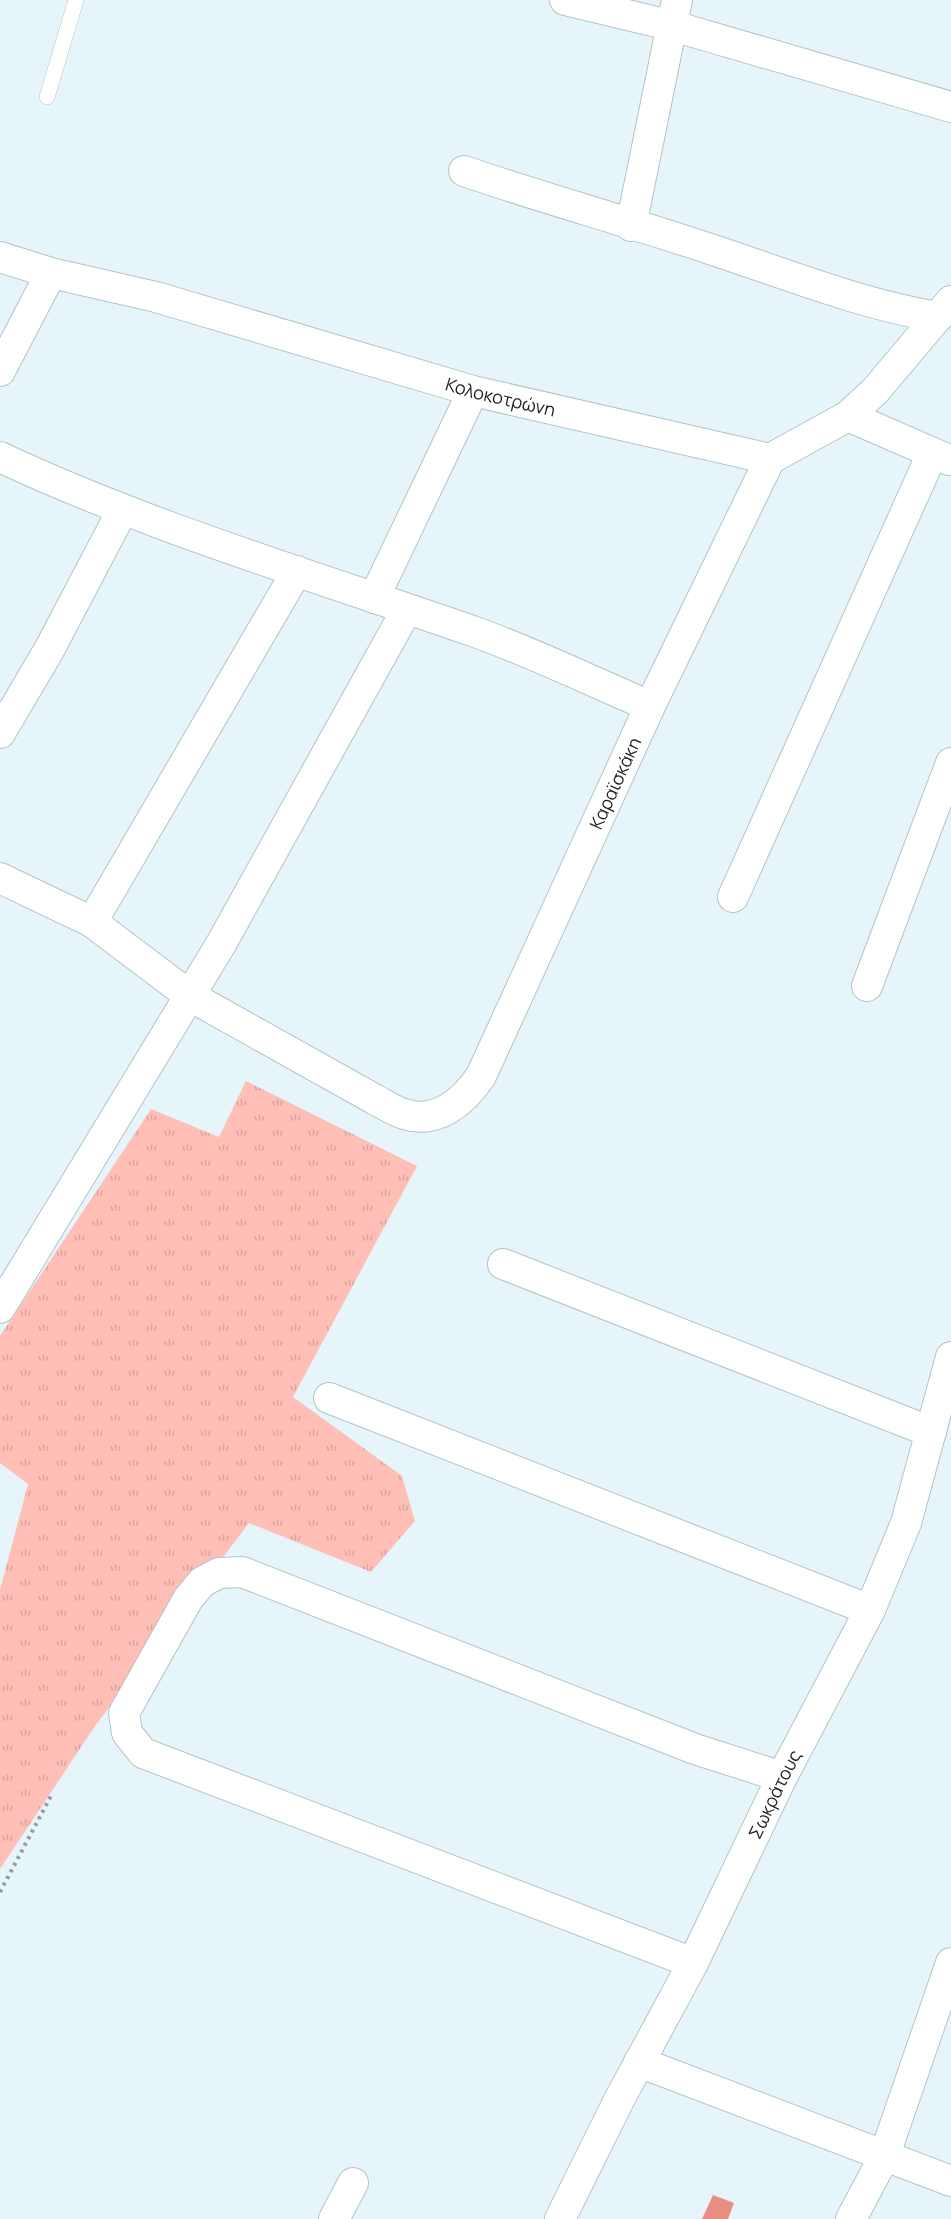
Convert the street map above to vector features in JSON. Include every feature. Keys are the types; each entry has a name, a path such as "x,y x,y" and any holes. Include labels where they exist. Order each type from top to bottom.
{"street":[{"path":"565,0 675,13 951,107"},
{"path":"631,226 675,13"},
{"path":"464,171 893,309 945,309"},
{"name":"Κολοκοτρώνη","path":"0,257 51,273 156,297 473,391 770,459"},
{"path":"0,371 51,273"},
{"path":"770,459 848,416 875,391 945,309"},
{"path":"374,598 473,391"},
{"path":"733,897 941,457 848,416"},
{"path":"0,457 122,511 406,611 479,633 650,706"},
{"name":"Καραϊσκάκη","path":"190,996 404,1114 420,1117 438,1113 456,1105 469,1094 492,1053 650,706 770,459"},
{"path":"0,733 49,650 122,511"},
{"path":"92,922 297,572"},
{"path":"0,1308 190,996 406,611"},
{"path":"867,986 951,763"},
{"path":"0,878 92,922 190,996"},
{"path":"503,1264 931,1432"},
{"name":"Σωκράτους","path":"560,2219 639,2062 693,1963 782,1777 870,1610 906,1523 951,1357"},
{"path":"329,1398 870,1610"},
{"path":"693,1963 144,1753 127,1733 124,1713 188,1599 202,1582 219,1573 242,1572 695,1749 782,1777"},
{"path":"851,2219 884,2157 951,1965"},
{"path":"639,2062 951,2181"},
{"path":"334,2219 353,2183"}],"lane":[{"path":"47,97 76,0"}],"path":[{"path":"0,1892 52,1794"}],"green space":[{"path":"246,1081 417,1166 293,1397 402,1476 415,1521 371,1572 249,1523 95,1726 0,1869 0,1590 28,1484 0,1463 0,1336 151,1109 219,1137"}],"shaded area":[{"path":"713,2195 734,2203 728,2219 702,2219"}]}
